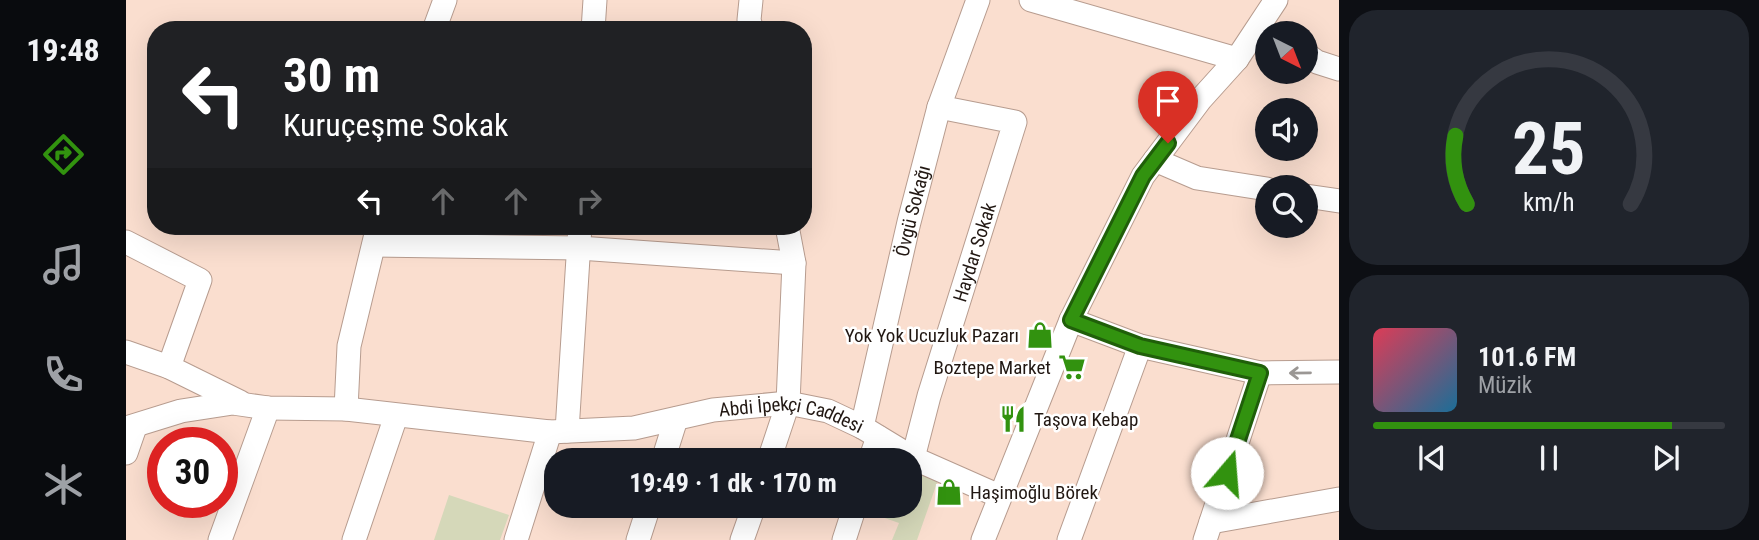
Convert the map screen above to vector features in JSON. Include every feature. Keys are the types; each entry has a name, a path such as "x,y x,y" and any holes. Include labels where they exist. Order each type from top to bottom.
{"street":[{"path":"437,21 445,0"},
{"path":"594,21 595,0"},
{"path":"749,21 751,0"},
{"name":"Övgü Sokağı","path":"870,448 870,432 909,222 939,107 978,0"},
{"path":"1031,0 1237,59"},
{"path":"983,540 1071,320 1143,176 1200,100 1237,59 1271,11"},
{"path":"1318,62 1339,69"},
{"name":"Haydar Sokak","path":"916,448 929,396 1015,122 939,107"},
{"path":"1155,160 1197,178 1255,187"},
{"path":"1318,198 1339,201"},
{"path":"346,409 349,346 376,235 580,237 794,263"},
{"path":"773,448 788,403 794,263 789,235"},
{"path":"516,540 559,432 580,237"},
{"path":"126,242 200,280 169,367"},
{"path":"1071,320 1140,346 1260,373 1339,372"},
{"path":"1069,540 1140,346"},
{"path":"126,352 169,367 257,406 220,540"},
{"path":"1208,531 1260,373"},
{"name":"Abdi İpekçi Caddesi","path":"130,428 162,415 233,403 346,409 559,432 634,428 713,410 788,403 828,411 896,448"},
{"path":"355,540 396,416"},
{"path":"667,448 676,419"},
{"path":"126,453 130,428"},
{"name":"Abdi İpekçi Caddesi","path":"922,462 999,496"},
{"path":"1208,531 1339,499"},
{"path":"638,540 645,518"},
{"path":"742,540 750,518"},
{"path":"844,540 851,518"}],"green space":[{"path":"922,473 938,480 917,540 892,540 899,523 885,518 922,518"},
{"path":"449,495 509,515 500,540 434,540"}],"place":[{"name":"Yok Yok Ucuzluk Pazarı","path":"1040,335"},
{"name":"Boztepe Market","path":"1072,367"},
{"name":"Taşova Kebap","path":"1013,419"},
{"name":"Haşimoğlu Börek","path":"949,492"}],"route":[{"path":"1168,143 1143,176 1071,320 1140,346 1260,373 1227,473"}]}
